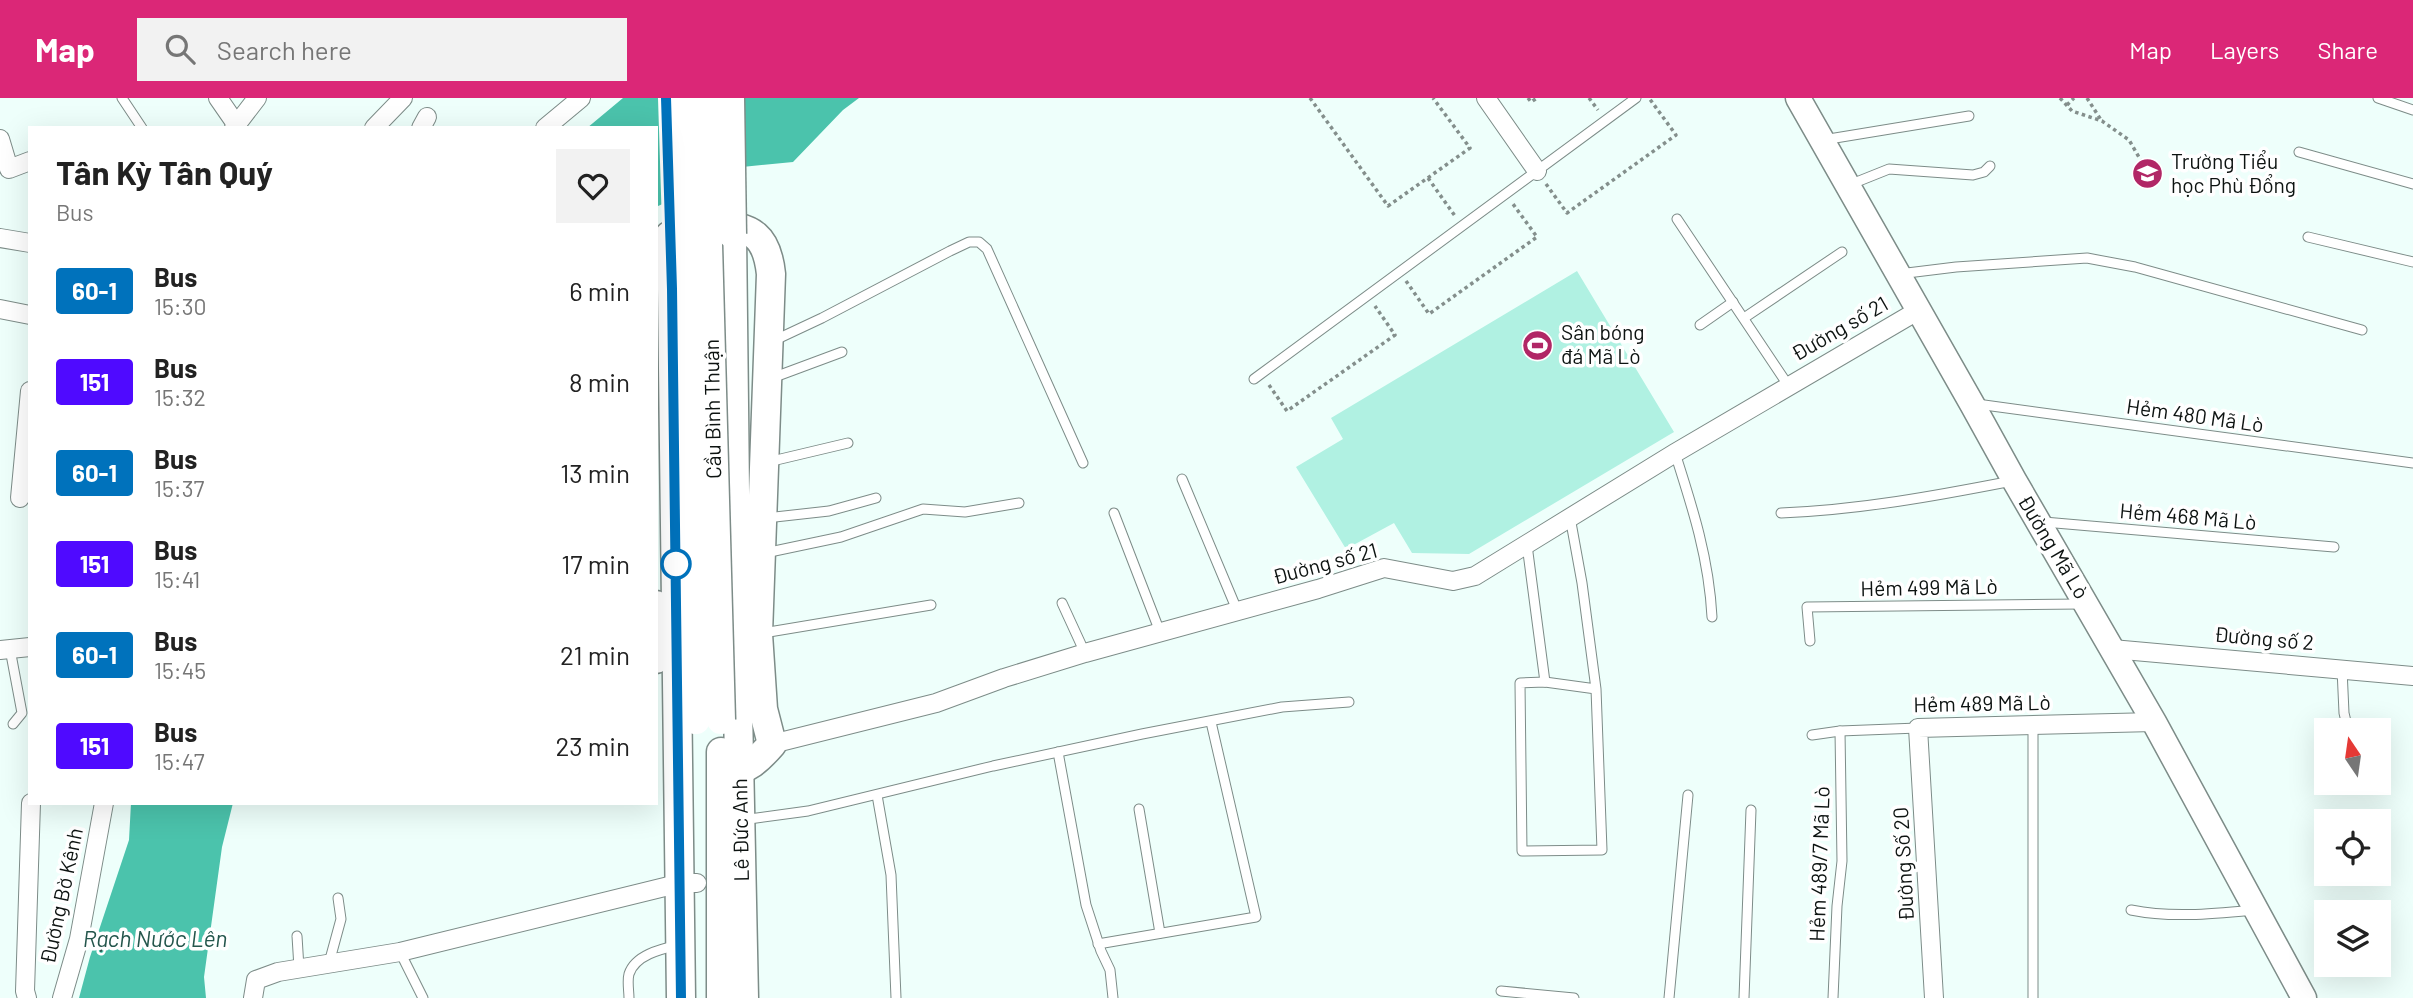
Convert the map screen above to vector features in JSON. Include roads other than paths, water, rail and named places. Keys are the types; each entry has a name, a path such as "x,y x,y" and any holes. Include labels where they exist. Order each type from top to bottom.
{"highway":[{"name":"Cầu Bình Thuận","path":"666,98 663,232 672,289 667,777"},
{"name":"Cầu Bình Thuận","path":"681,98 708,720"},
{"name":"Cầu Bình Thuận","path":"705,98 708,720"},
{"name":"Cầu Bình Thuận","path":"730,98 737,662"},
{"path":"663,232 716,224 741,227 763,240 768,251 771,274 765,380 758,634 764,709 772,744 763,755 730,772"},
{"path":"658,623 658,641"},
{"name":"Lê Đức Anh","path":"721,998 737,662"},
{"name":"Lê Đức Anh","path":"708,720 730,772 741,820 744,998"},
{"name":"Lê Đức Anh","path":"681,998 680,945 708,720"},
{"name":"Lê Đức Anh","path":"667,777 689,883 700,998"}],"main road":[{"name":"Đường Mã Lò","path":"1798,98 2014,481 2154,722 2304,998"}],"street":[{"path":"218,98 235,126 256,98"},
{"path":"376,126 403,98"},
{"path":"547,126 581,98"},
{"path":"1486,98 1537,171"},
{"path":"0,139 5,169 28,162"},
{"path":"0,238 28,243"},
{"path":"0,309 28,315"},
{"name":"Đường số 21","path":"772,744 936,703 1085,653 1318,589 1384,568 1453,581 1475,576 1788,385 1919,310"},
{"path":"20,498 28,412"},
{"path":"5,650 28,647"},
{"name":"Đường số 2","path":"2112,649 2413,676"},
{"name":"Hẻm 489 Mã Lò","path":"1918,728 2154,722"},
{"name":"Đường Số 20","path":"1918,728 1934,998"},
{"path":"27,998 25,943 30,805"},
{"name":"Đường Bờ Kênh","path":"62,998 79,939 104,805"},
{"path":"253,998 256,980 278,972 400,952 689,883"}],"lane":[{"path":"122,98 141,126"},
{"path":"1258,377 1636,98"},
{"path":"2378,98 2413,110"},
{"path":"1822,141 1969,116"},
{"path":"2299,152 2413,184"},
{"path":"1848,185 1889,169 1973,175 1984,172 1990,166"},
{"path":"1677,219 1788,385"},
{"path":"2308,237 2413,262"},
{"path":"768,343 950,251 969,242 979,242 988,249 1083,463"},
{"path":"1744,317 1842,252"},
{"path":"1898,274 2087,258 2135,267 2362,330"},
{"path":"1700,325 1733,302"},
{"path":"765,380 842,352"},
{"name":"Hẻm 480 Mã Lò","path":"1972,404 2413,463"},
{"path":"763,463 848,443"},
{"path":"1675,453 1704,546 1712,617"},
{"path":"1182,479 1237,610"},
{"path":"1781,513 1829,511 2014,481"},
{"path":"761,519 829,510 876,498"},
{"path":"760,554 841,537 923,509 965,512 1019,502"},
{"path":"1114,513 1160,632"},
{"path":"1570,517 1596,689 1602,850 1522,851 1520,684 1545,682 1596,689"},
{"name":"Hẻm 468 Mã Lò","path":"2039,522 2334,547"},
{"path":"1527,545 1545,682"},
{"path":"1062,603 1085,653"},
{"name":"Hẻm 499 Mã Lò","path":"1810,641 1807,607 2087,604"},
{"path":"758,634 931,605"},
{"path":"5,650 22,713 13,724"},
{"path":"2342,669 2345,718"},
{"path":"741,820 808,811 1142,734 1282,707 1349,702"},
{"path":"1098,944 1256,917 1211,722"},
{"path":"2033,726 2033,998"},
{"name":"Hẻm 489 Mã Lò","path":"1811,735 1918,728"},
{"name":"Hẻm 489/7 Mã Lò","path":"1833,998 1837,906 1843,861 1840,731"},
{"path":"1058,752 1086,905 1098,944 1110,970 1113,998"},
{"path":"877,795 891,875 896,998"},
{"path":"1669,998 1688,795"},
{"path":"1139,809 1160,933"},
{"path":"1744,998 1751,810"},
{"path":"329,963 341,919 338,898"},
{"path":"2131,910 2157,915 2254,910"},
{"path":"297,936 299,968"},
{"path":"629,998 629,973 641,959 654,951 680,945"},
{"path":"400,952 423,998"},
{"path":"1501,991 1574,998"}],"water":[{"path":"623,98 859,98 843,110 793,162 742,167 658,206 658,126 589,126"},
{"name":"Rạch Nước Lên","path":"131,805 232,805 222,847 204,977 206,998 79,998 129,840"}],"place":[{"name":"Trường Tiểu học Phù Đổng","path":"2148,174"},
{"name":"Sân bóng đá Mã Lò","path":"1538,345"}]}
